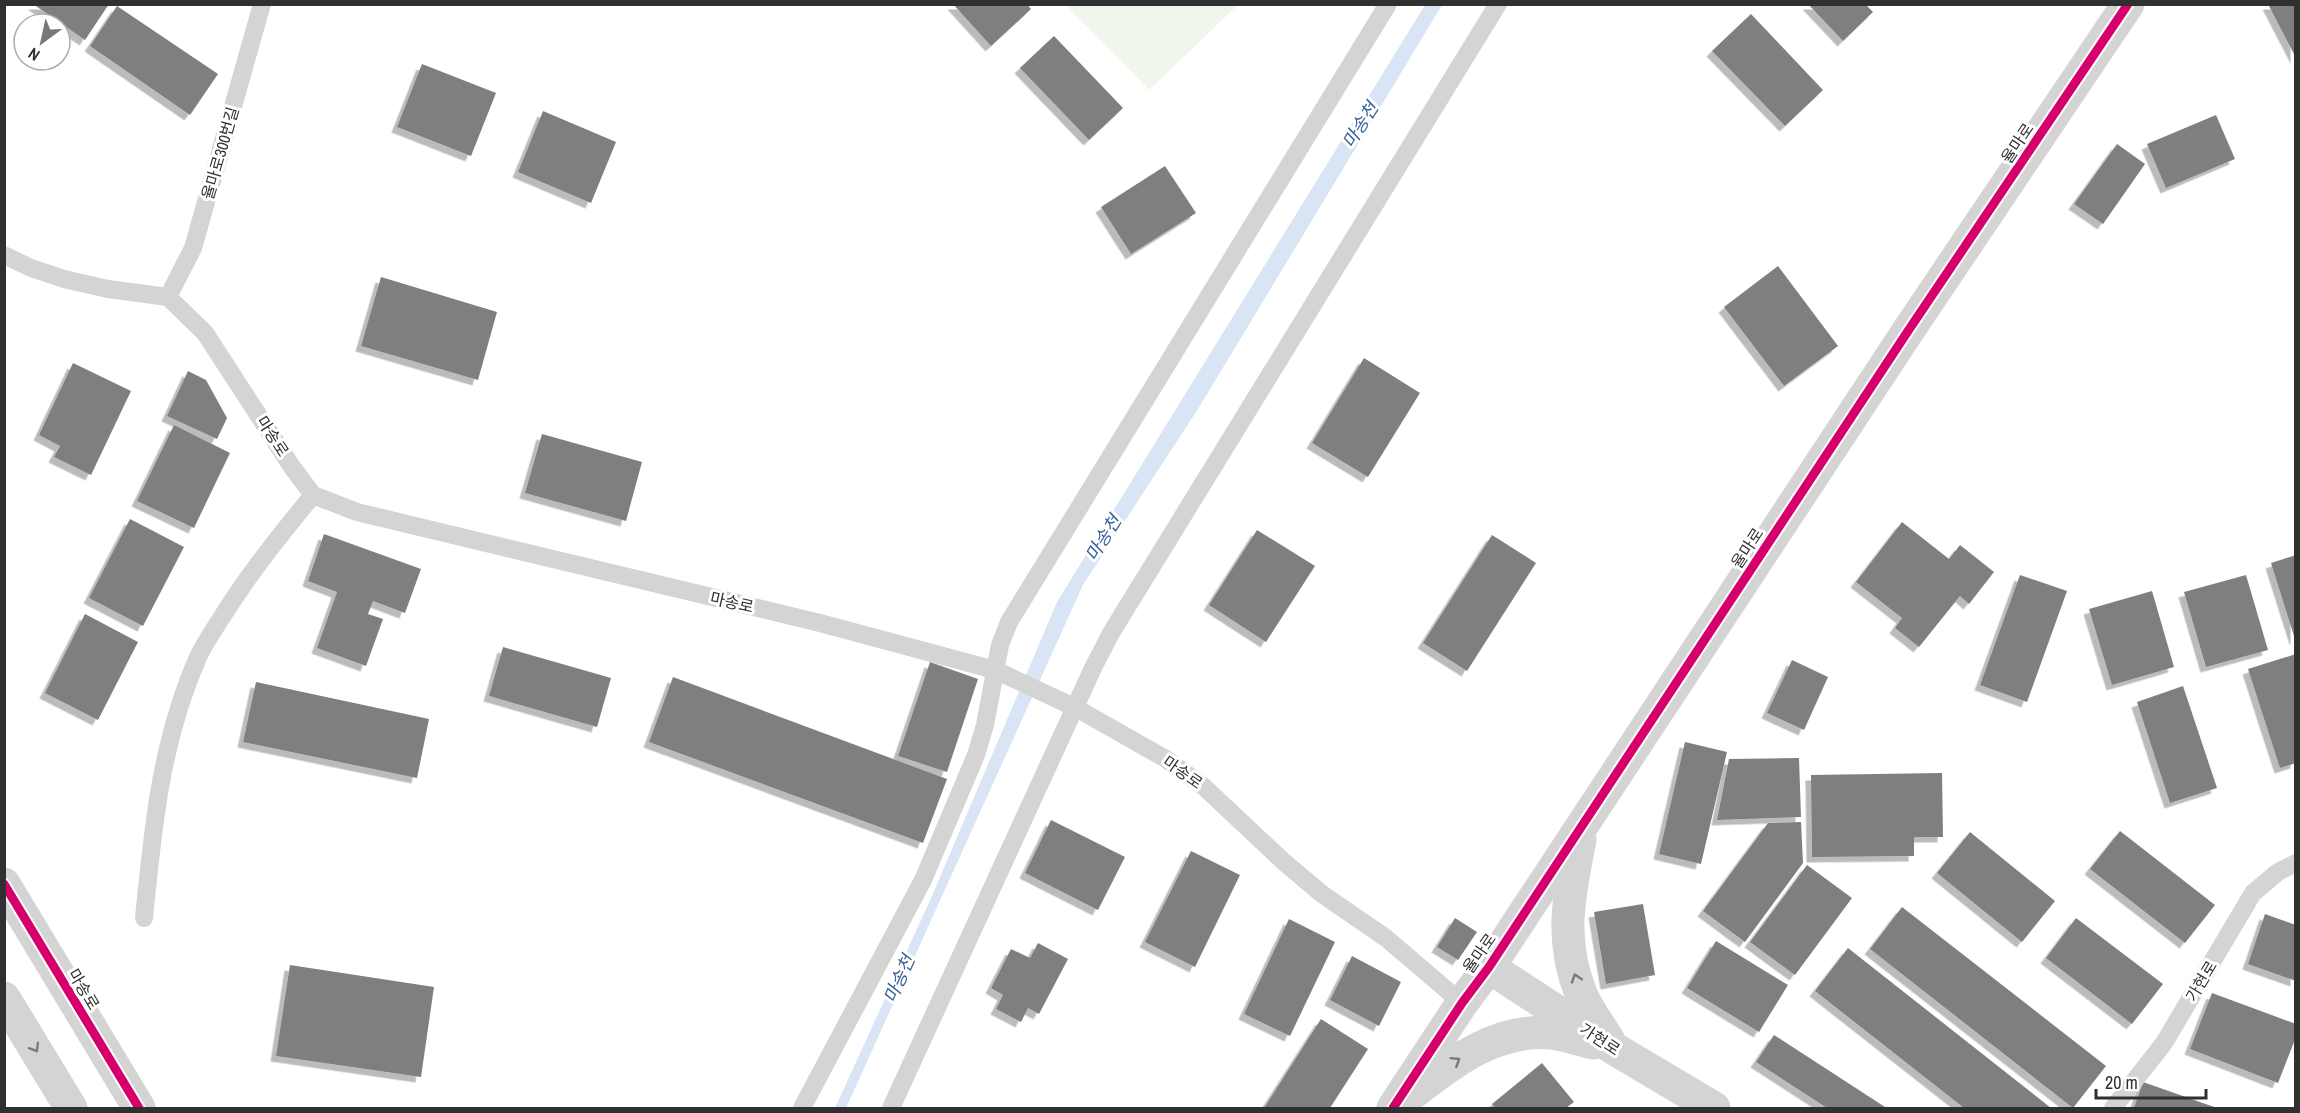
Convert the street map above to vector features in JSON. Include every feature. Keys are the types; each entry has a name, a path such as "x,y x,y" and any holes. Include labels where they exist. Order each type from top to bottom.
{"street":[{"name":"율마로","path":"1393,1108 1462,1003 1489,967 1908,331 2128,4"},
{"path":"1582,826 1567,905 1566,934 1572,965 1582,996 1614,1048"},
{"name":"마송로","path":"4,884 139,1108"},
{"name":"가현로","path":"1489,967 1614,1048 1714,1108"},
{"path":"4,998 71,1108"},
{"path":"1393,1108 1450,1065 1480,1047 1512,1035 1551,1033 1614,1048"}],"lane":[{"name":"율마로300번길","path":"168,297 193,248 262,4"},
{"path":"802,1108 923,880 976,755 1002,673 1000,645 1009,622 1388,4"},
{"path":"891,1108 1069,704 1498,4"},
{"path":"4,255 31,268 64,279 108,289 168,297"},
{"name":"마송로","path":"168,297 205,333 292,467 313,495 357,512 820,623 1002,673 1069,704 1166,759 1203,786 1284,862 1323,894 1386,938 1462,1003"},
{"path":"144,918 155,806 164,757 182,698 200,653 231,603 264,556 313,495"},
{"name":"가현로","path":"2113,1108 2163,1043 2253,893 2278,872 2295,863"}],"shaded area":[{"path":"1066,5 1238,5 1149,90"}],"water":[{"name":"마송천","path":"1425,5 1442,5 1198,409 1083,585 846,1108 835,1108 932,896 1057,602"}],"building":[{"path":"33,4 109,4 85,40 72,31 72,12 45,12"},
{"path":"953,4 1027,4 1031,9 991,46"},
{"path":"1808,4 1865,4 1873,12 1843,41"},
{"path":"2268,4 2296,4 2296,58"},
{"path":"117,6 218,74 190,115 90,46"},
{"path":"1751,14 1823,90 1785,126 1712,51"},
{"path":"1054,36 1123,108 1089,140 1020,68"},
{"path":"422,64 496,93 471,156 397,127"},
{"path":"543,111 616,142 591,203 518,172"},
{"path":"2216,115 2235,159 2166,188 2147,144"},
{"path":"2117,144 2145,164 2103,224 2074,204"},
{"path":"1165,166 1196,213 1131,254 1101,207"},
{"path":"1778,266 1838,346 1784,386 1724,307"},
{"path":"381,277 497,312 478,380 361,346"},
{"path":"1364,358 1420,393 1368,477 1312,443"},
{"path":"73,363 131,391 91,475 54,457 60,446 39,435"},
{"path":"188,371 206,380 227,418 217,439 167,416"},
{"path":"174,425 230,453 194,528 137,501"},
{"path":"542,434 642,462 626,521 525,493"},
{"path":"130,519 184,547 143,626 89,598"},
{"path":"1902,522 1949,559 1960,545 1994,572 1969,604 1960,596 1919,647 1895,628 1902,618 1856,582"},
{"path":"1257,530 1315,566 1266,642 1209,605"},
{"path":"324,534 421,569 405,613 373,601 368,614 383,619 366,666 317,648 337,592 308,581"},
{"path":"1492,535 1536,563 1467,671 1423,643"},
{"path":"2296,555 2296,639 2295,639 2271,563"},
{"path":"2020,575 2067,591 2027,702 1980,685"},
{"path":"2246,575 2268,650 2206,667 2184,592"},
{"path":"2152,591 2174,667 2112,685 2089,609"},
{"path":"85,614 138,642 98,720 45,693"},
{"path":"503,647 611,678 597,727 489,696"},
{"path":"2296,654 2296,763 2280,768 2248,669"},
{"path":"1792,660 1828,677 1804,730 1767,713"},
{"path":"930,662 978,679 947,772 898,756"},
{"path":"673,677 947,779 923,843 649,742"},
{"path":"256,682 429,719 417,778 243,742"},
{"path":"2183,686 2217,788 2170,803 2137,702"},
{"path":"1685,742 1727,752 1701,864 1659,854"},
{"path":"1799,758 1801,817 1717,820 1729,759"},
{"path":"1942,773 1943,837 1914,837 1914,856 1812,857 1811,775"},
{"path":"1051,820 1125,857 1098,910 1025,873"},
{"path":"1801,822 1803,863 1745,942 1703,911 1768,823"},
{"path":"2120,831 2215,905 2185,943 2090,869"},
{"path":"1970,832 2055,901 2022,942 1937,873"},
{"path":"1191,851 1240,875 1195,967 1145,942"},
{"path":"1807,865 1852,898 1795,975 1750,942"},
{"path":"1643,904 1655,975 1606,984 1594,912"},
{"path":"1902,907 2106,1066 2073,1108 1870,949"},
{"path":"2265,914 2296,925 2296,981 2248,964"},
{"path":"1455,918 1477,932 1458,960 1437,947"},
{"path":"2076,918 2163,984 2132,1024 2046,958"},
{"path":"1289,919 1335,942 1290,1036 1244,1014"},
{"path":"1716,941 1788,985 1759,1032 1687,988"},
{"path":"1038,943 1068,959 1039,1014 1028,1008 1021,1022 996,1009 1003,995 991,988 1011,949 1030,958"},
{"path":"1848,948 2051,1108 1964,1108 1815,991"},
{"path":"1352,956 1401,982 1379,1026 1330,1000"},
{"path":"290,965 434,987 421,1077 276,1056"},
{"path":"2212,993 2296,1024 2296,1037 2278,1083 2190,1049"},
{"path":"1321,1019 1368,1049 1330,1108 1264,1108"},
{"path":"1774,1035 1885,1107 1827,1108 1756,1062"},
{"path":"1542,1063 1574,1102 1566,1108 1495,1108 1492,1104"},
{"path":"2143,1082 2217,1108 2134,1108"}],"cycle path":[{"path":"1393,1108 1462,1003 1489,967 1908,331 2128,4"},
{"path":"4,884 139,1108"}]}
